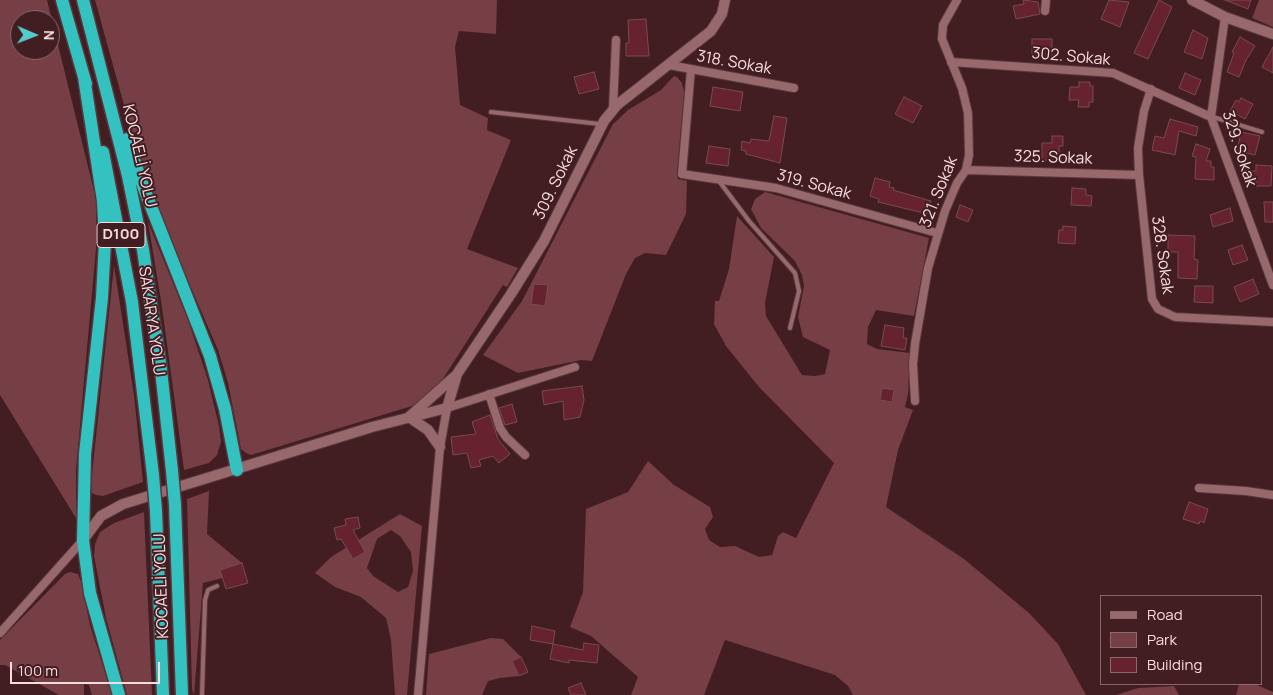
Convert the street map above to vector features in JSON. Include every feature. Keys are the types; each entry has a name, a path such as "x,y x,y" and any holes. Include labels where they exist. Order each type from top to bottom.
{"highway":[{"name":"SAKARYA YOLU","path":"62,0 107,169 125,259 142,366 156,511 163,695"},
{"name":"KOCAELİ YOLU","path":"83,0 101,64 128,176 143,250 164,389 175,505 182,694"},
{"path":"101,64 143,186 210,356 223,400 237,470"},
{"path":"84,77 103,202 105,241 102,298 84,454 83,540 90,593 119,695"}],"street":[{"name":"309. Sokak","path":"447,408 457,374 512,294 544,241 602,124 614,109 711,31 722,14 725,0"},
{"name":"321. Sokak","path":"915,401 913,378 915,344 937,233 951,194 966,170 969,155 968,113 962,88 944,48 942,32 957,0"},
{"path":"1045,11 1046,0"},
{"path":"1192,0 1225,17 1273,34"},
{"name":"329. Sokak","path":"1225,17 1211,116 1273,285"},
{"path":"614,109 616,40"},
{"name":"302. Sokak","path":"951,62 1101,71 1122,76 1211,116"},
{"name":"318. Sokak","path":"670,65 794,88"},
{"name":"319. Sokak","path":"691,69 682,174 776,188 937,233"},
{"name":"328. Sokak","path":"1151,89 1140,128 1139,175 1152,299 1158,309 1175,317 1273,322"},
{"name":"325. Sokak","path":"966,170 1139,175"},
{"path":"0,633 83,540 101,516 111,509 372,427 447,408 575,367"},
{"path":"409,417 457,374"},
{"path":"489,394 500,428 506,437 526,455"},
{"path":"418,695 440,447 447,408"},
{"path":"409,417 428,430 440,447"},
{"path":"1199,488 1273,495"}],"lane":[{"path":"491,112 602,124"},
{"path":"1211,116 1262,132"},
{"path":"718,179 749,221 795,273 799,282 799,291 790,328"},
{"path":"202,695 205,600 208,590 217,586"}],"green space":[{"path":"0,0 47,0 49,10 10,10 10,60 60,60 60,53 96,199 96,249 76,470 76,518 0,395"},
{"path":"95,0 497,0 496,34 459,31 455,47 460,105 488,118 487,130 511,140 467,249 518,268 507,287 503,285 441,382 426,397 412,406 251,455 241,449 228,383 218,350 158,211 127,116"},
{"path":"1259,0 1273,0 1273,27 1252,18"},
{"path":"674,76 682,83 684,92 677,174 678,179 687,181 686,214 666,255 645,253 635,258 626,274 592,361 581,360 518,373 483,355 522,301 613,124 628,110 661,90"},
{"path":"765,192 929,238 914,316 876,310 868,327 867,344 877,349 910,353 908,394 905,407 913,410 898,450 886,507 964,559 1029,613 1058,644 1086,695 853,695 848,686 835,675 725,640 704,695 631,695 638,677 591,636 570,627 583,592 586,509 628,492 648,461 674,485 710,507 713,517 705,529 709,540 720,547 735,546 759,557 772,555 778,536 783,532 796,538 834,463 759,387 726,346 714,324 715,301 719,301 729,269 737,216 774,257 765,303 766,316 802,375 815,376 825,374 830,350 803,337 798,317 804,286 802,275 795,261 761,228 751,209 755,199"},
{"path":"148,222 188,320 208,380 219,426 221,442 217,455 209,463 184,470 162,307"},
{"path":"114,265 134,395 143,482 103,496 92,493 91,484"},
{"path":"209,491 207,534 242,563 221,570 223,578 203,583 194,695 192,689 187,499"},
{"path":"144,512 152,695 127,695 106,618 94,556 95,544 100,532 114,523"},
{"path":"400,514 422,526 407,695 395,695 391,640 386,618 361,597 335,587 315,573 331,557","holes":["391,530 400,536 411,552 413,571 408,587 398,592 373,576 367,568 377,539"]},
{"path":"70,572 78,574 81,582 90,625 112,695 92,695 89,685 84,684 84,695 59,695 5,665 0,665 0,640 65,574"},
{"path":"491,638 503,639 521,657 512,661 519,676 488,681 482,695 426,695 429,654"},
{"path":"1239,685 1257,685 1273,692 1273,695 1236,695"},
{"path":"1174,686 1179,695 1116,695 1138,688"}],"building":[{"path":"1023,0 1038,2 1040,14 1016,19 1013,6 1024,4"},
{"path":"1109,0 1129,2 1120,27 1101,19"},
{"path":"1159,0 1172,7 1148,59 1134,53"},
{"path":"1225,0 1251,0 1248,9"},
{"path":"646,19 649,56 626,56 626,43 629,43 628,20"},
{"path":"1193,30 1208,38 1202,59 1184,52"},
{"path":"1240,37 1255,46 1246,60 1239,77 1227,72 1234,53 1232,52"},
{"path":"1032,39 1052,39 1052,57 1032,56"},
{"path":"1273,47 1273,73 1262,67"},
{"path":"594,72 599,89 579,94 574,77"},
{"path":"1185,73 1201,80 1195,95 1179,88"},
{"path":"1079,82 1090,82 1090,86 1093,86 1093,102 1089,102 1089,107 1078,107 1079,100 1069,100 1070,87 1079,87"},
{"path":"713,87 743,92 740,111 710,106"},
{"path":"904,97 922,106 913,123 895,114"},
{"path":"1241,98 1253,104 1245,119 1230,111 1236,100 1239,102"},
{"path":"774,116 787,118 780,163 746,154 746,151 741,150 742,141 750,143 751,139 769,141"},
{"path":"1170,119 1198,127 1196,136 1179,131 1175,155 1152,150 1155,136 1164,138"},
{"path":"1241,132 1260,136 1255,155 1237,151"},
{"path":"1052,136 1063,136 1063,146 1059,146 1059,160 1042,160 1042,143 1052,143"},
{"path":"1196,144 1210,149 1206,161 1211,161 1211,167 1214,167 1214,180 1195,179 1196,157 1192,156"},
{"path":"709,146 730,149 728,166 706,163"},
{"path":"1256,165 1272,166 1271,186 1256,186 1256,181 1252,181 1252,171 1256,171"},
{"path":"875,178 890,182 889,187 894,188 893,190 931,201 928,214 878,202 879,199 870,196"},
{"path":"1072,188 1086,189 1086,195 1092,196 1091,206 1071,205"},
{"path":"1264,202 1273,202 1273,222 1265,222"},
{"path":"960,205 973,210 968,222 956,217"},
{"path":"1230,208 1233,221 1213,227 1210,215"},
{"path":"1063,226 1076,227 1075,244 1058,243 1059,230 1063,230"},
{"path":"1168,235 1195,236 1194,259 1198,260 1197,279 1178,278 1178,252 1168,252"},
{"path":"1242,245 1248,260 1233,265 1228,250"},
{"path":"1253,279 1259,294 1240,302 1234,287"},
{"path":"534,284 548,285 545,306 531,304"},
{"path":"1195,286 1213,286 1213,303 1194,302"},
{"path":"885,325 904,328 903,338 907,338 905,350 881,346"},
{"path":"582,386 584,400 580,417 564,420 563,401 544,405 542,391"},
{"path":"882,388 894,390 892,402 880,400"},
{"path":"512,404 517,422 505,425 499,408"},
{"path":"490,415 498,439 510,454 499,463 493,456 479,460 481,466 471,468 467,453 453,455 451,437 476,434 472,422"},
{"path":"1189,502 1208,509 1204,523 1200,521 1199,524 1183,519"},
{"path":"358,517 360,528 353,530 365,552 353,559 341,539 337,540 334,528 346,525 345,519"},
{"path":"242,563 248,583 226,589 220,570"},
{"path":"532,626 555,631 553,644 530,640"},
{"path":"584,643 599,645 597,663 569,660 569,663 550,659 553,644 583,650"},
{"path":"521,657 528,672 519,676 512,661"},
{"path":"581,683 586,695 571,695 568,688"}]}
